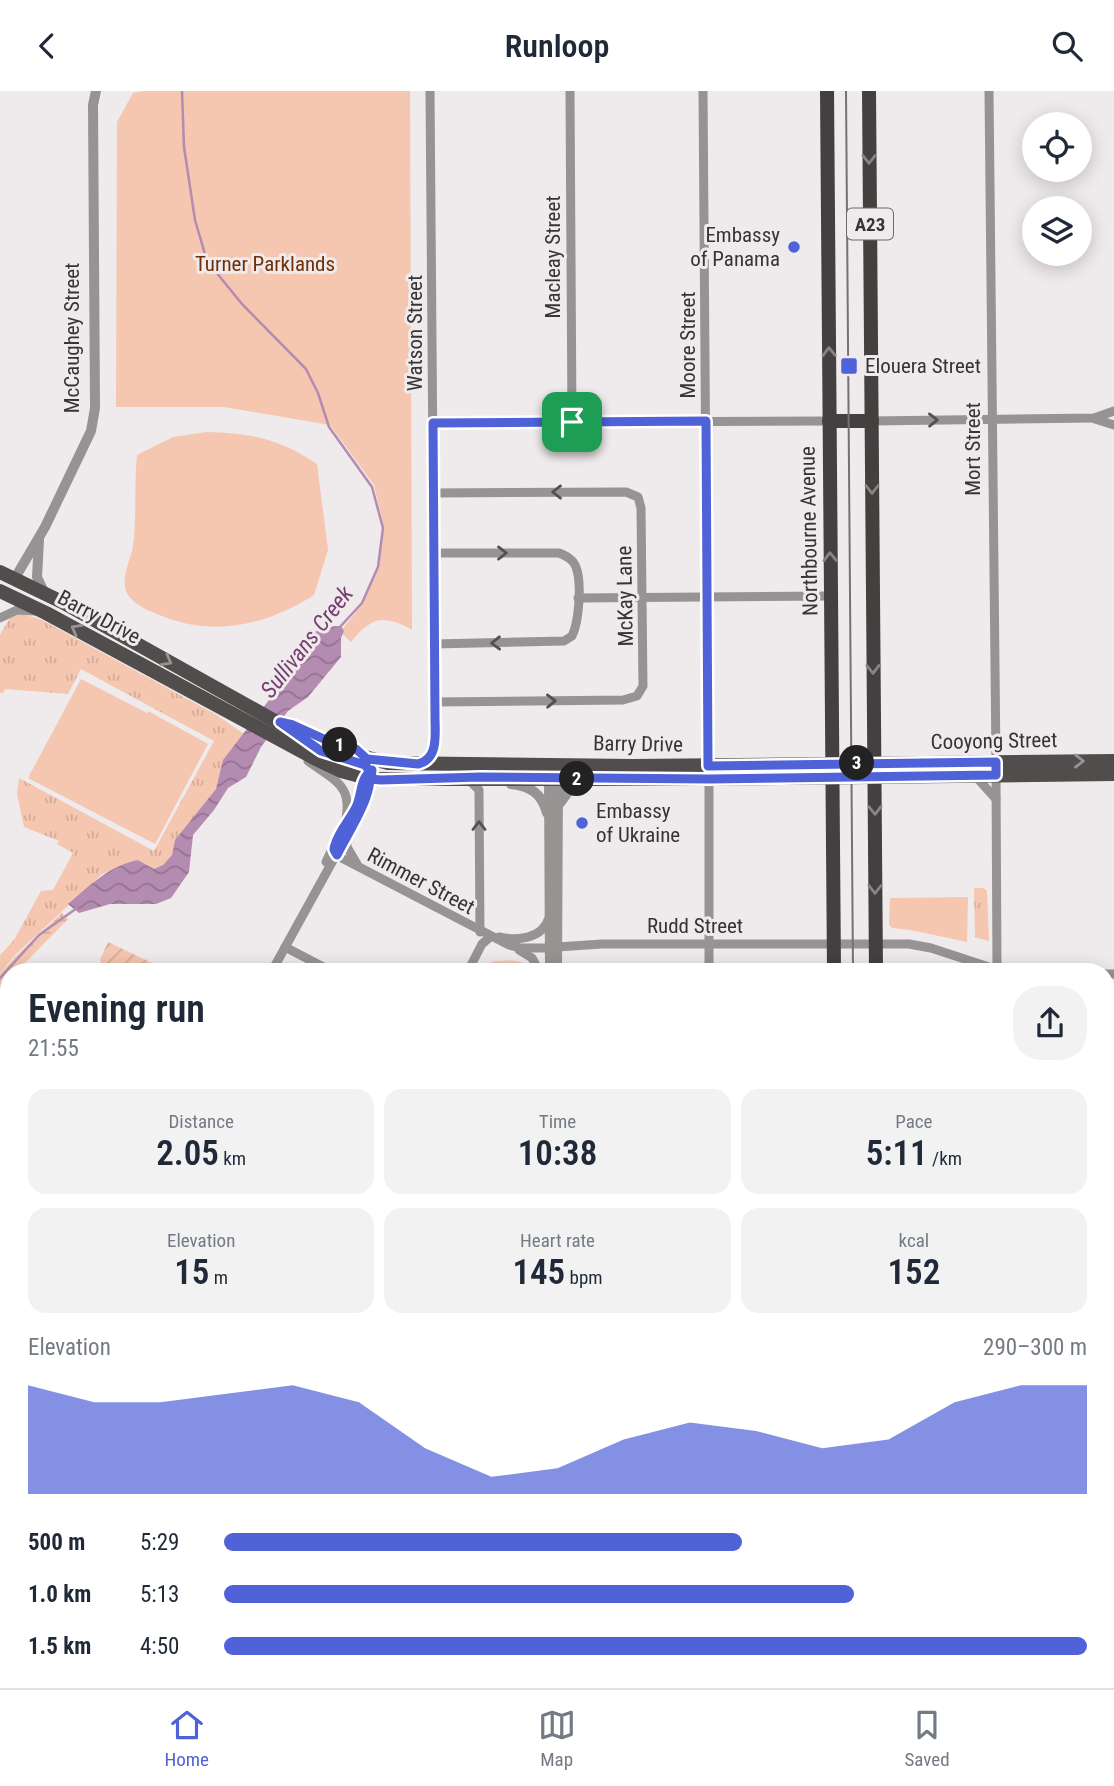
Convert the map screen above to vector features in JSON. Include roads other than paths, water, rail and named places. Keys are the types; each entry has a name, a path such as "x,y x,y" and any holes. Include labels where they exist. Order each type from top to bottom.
{"highway":[{"name":"Northbourne Avenue","path":"827,91 834,963"},
{"name":"A23","path":"869,91 876,963"},
{"path":"829,421 872,421"}],"main road":[{"name":"Barry Drive","path":"0,572 44,592 280,722 356,749 369,771"},
{"name":"McCaughey Street","path":"2,596 15,578"},
{"name":"Barry Drive","path":"2,596 46,613 335,768 443,779 554,771 596,779 708,773 874,770"},
{"name":"Cooyong Street","path":"874,770 1044,768 1114,761"},
{"name":"Barry Drive","path":"369,771 401,763 554,771 708,773"},
{"name":"Cooyong Street","path":"1044,768 1114,774"},
{"name":"Cooyong Street","path":"874,770 969,776 996,769"}],"street":[{"name":"McCaughey Street","path":"89,91 93,105"},
{"name":"McCaughey Street","path":"15,578 39,537 92,431 93,105 96,91"},
{"name":"Watson Street","path":"429,91 435,743"},
{"name":"Macleay Street","path":"570,91 572,422"},
{"name":"Moore Street","path":"703,91 709,963"},
{"name":"Mort Street","path":"991,94 998,963"},
{"path":"872,421 1094,418 1114,411"},
{"path":"1094,418 1114,425"},
{"path":"433,423 829,421"},
{"name":"McKay Lane","path":"433,493 626,492 638,497 641,508 643,686 637,696 622,700 434,702"},
{"path":"39,537 37,577 44,592"},
{"path":"433,553 558,553 567,557 576,569 578,598 575,629 572,636 564,641 434,644"},
{"path":"578,598 831,596"},
{"path":"0,618 17,610 46,613"},
{"path":"277,739 341,786 349,804 346,847 353,860 364,870"},
{"path":"418,764 432,756 435,743"},
{"path":"435,743 438,756 452,765"},
{"path":"276,963 337,855 369,771"},
{"path":"551,963 558,808 554,771"},
{"path":"554,771 550,822 550,917 556,963"},
{"path":"969,776 978,779 996,799"},
{"path":"443,779 528,787 542,799 550,822"},
{"path":"558,808 570,788 596,779"},
{"path":"472,783 479,790 480,932"},
{"path":"316,890 336,841 346,829"},
{"path":"336,841 334,849 337,855"},
{"name":"Rimmer Street","path":"337,855 491,937 521,948 553,947"},
{"name":"Rimmer Street","path":"491,937 519,939 537,933 547,925 550,917"},
{"path":"474,961 482,944 491,937"},
{"name":"Rudd Street","path":"553,947 602,943 876,944 925,947 974,963"},
{"path":"510,945 530,955 535,963"},
{"name":"Rimmer Street","path":"474,961 487,948 510,945"},
{"path":"285,947 316,963"}],"water":[{"path":"341,626 344,631 341,638 341,657 308,697 288,711 261,747 246,777 228,788 193,835 189,872 171,898 156,904 110,904 79,913 68,904 100,877 118,867 138,860 154,869 163,865 172,855 175,840 216,789 223,760 269,700 282,666 310,633"}],"waterway":[{"name":"Sullivans Creek","path":"182,91 184,147 195,220 207,261 242,304 306,369 318,393 329,427 372,487 383,528 378,567 362,603 339,628"},
{"name":"Sullivans Creek","path":"14,963 39,935 77,908"}],"tram line":[{"path":"846,91 853,963"}],"place":[{"name":"Embassy of Panama","path":"794,247"},
{"name":"Elouera Street","path":"849,366"},
{"name":"Embassy of Ukraine","path":"582,823"}],"park label":[{"name":"Turner Parklands","path":"265,264"}]}
